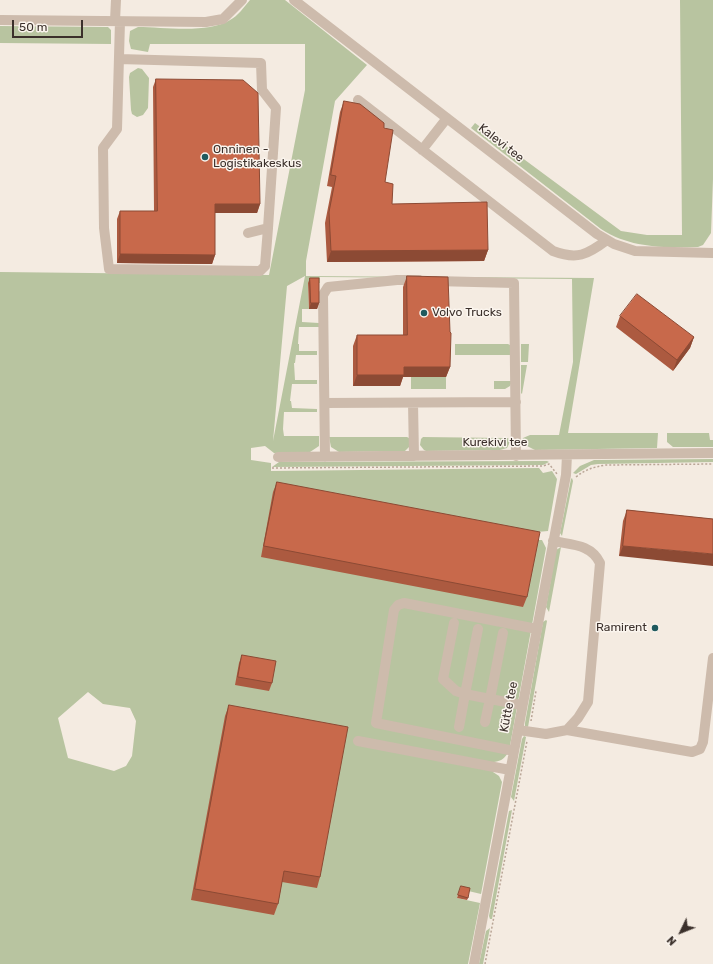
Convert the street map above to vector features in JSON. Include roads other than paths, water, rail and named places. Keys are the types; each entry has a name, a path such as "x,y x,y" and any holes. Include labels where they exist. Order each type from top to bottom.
{"street":[{"path":"116,0 119,59 117,129 103,148 104,228 109,269 260,271 265,266 276,108 262,90 261,63 119,59"},
{"path":"0,20 206,22 223,19 242,0"},
{"name":"Kalevi tee","path":"294,0 607,240 635,251 713,254"},
{"path":"358,100 553,250 567,256 580,256 593,250 607,240"},
{"path":"422,150 447,118"},
{"path":"248,232 268,228"},
{"path":"325,457 323,295 328,287 398,280 514,283 516,456"},
{"path":"325,403 516,402"},
{"path":"413,403 414,456"},
{"name":"Kurekivi tee","path":"278,457 713,454"},
{"name":"Kütte tee","path":"474,964 566,475 567,455"},
{"path":"553,541 584,547 595,554 600,564 588,702 578,718 567,730"},
{"path":"514,751 376,723 394,610 398,605 404,604 537,629"},
{"path":"454,623 443,679 456,691 464,694 522,705"},
{"path":"459,727 464,694 478,629"},
{"path":"485,722 503,632"},
{"path":"518,730 546,734 567,730 692,752 700,749 703,742 713,658"},
{"path":"358,741 510,770"}],"place":[{"name":"Onninen - Logistikakeskus","path":"205,157"},
{"name":"Volvo Trucks","path":"424,313"},
{"name":"Ramirent","path":"655,628"}]}
